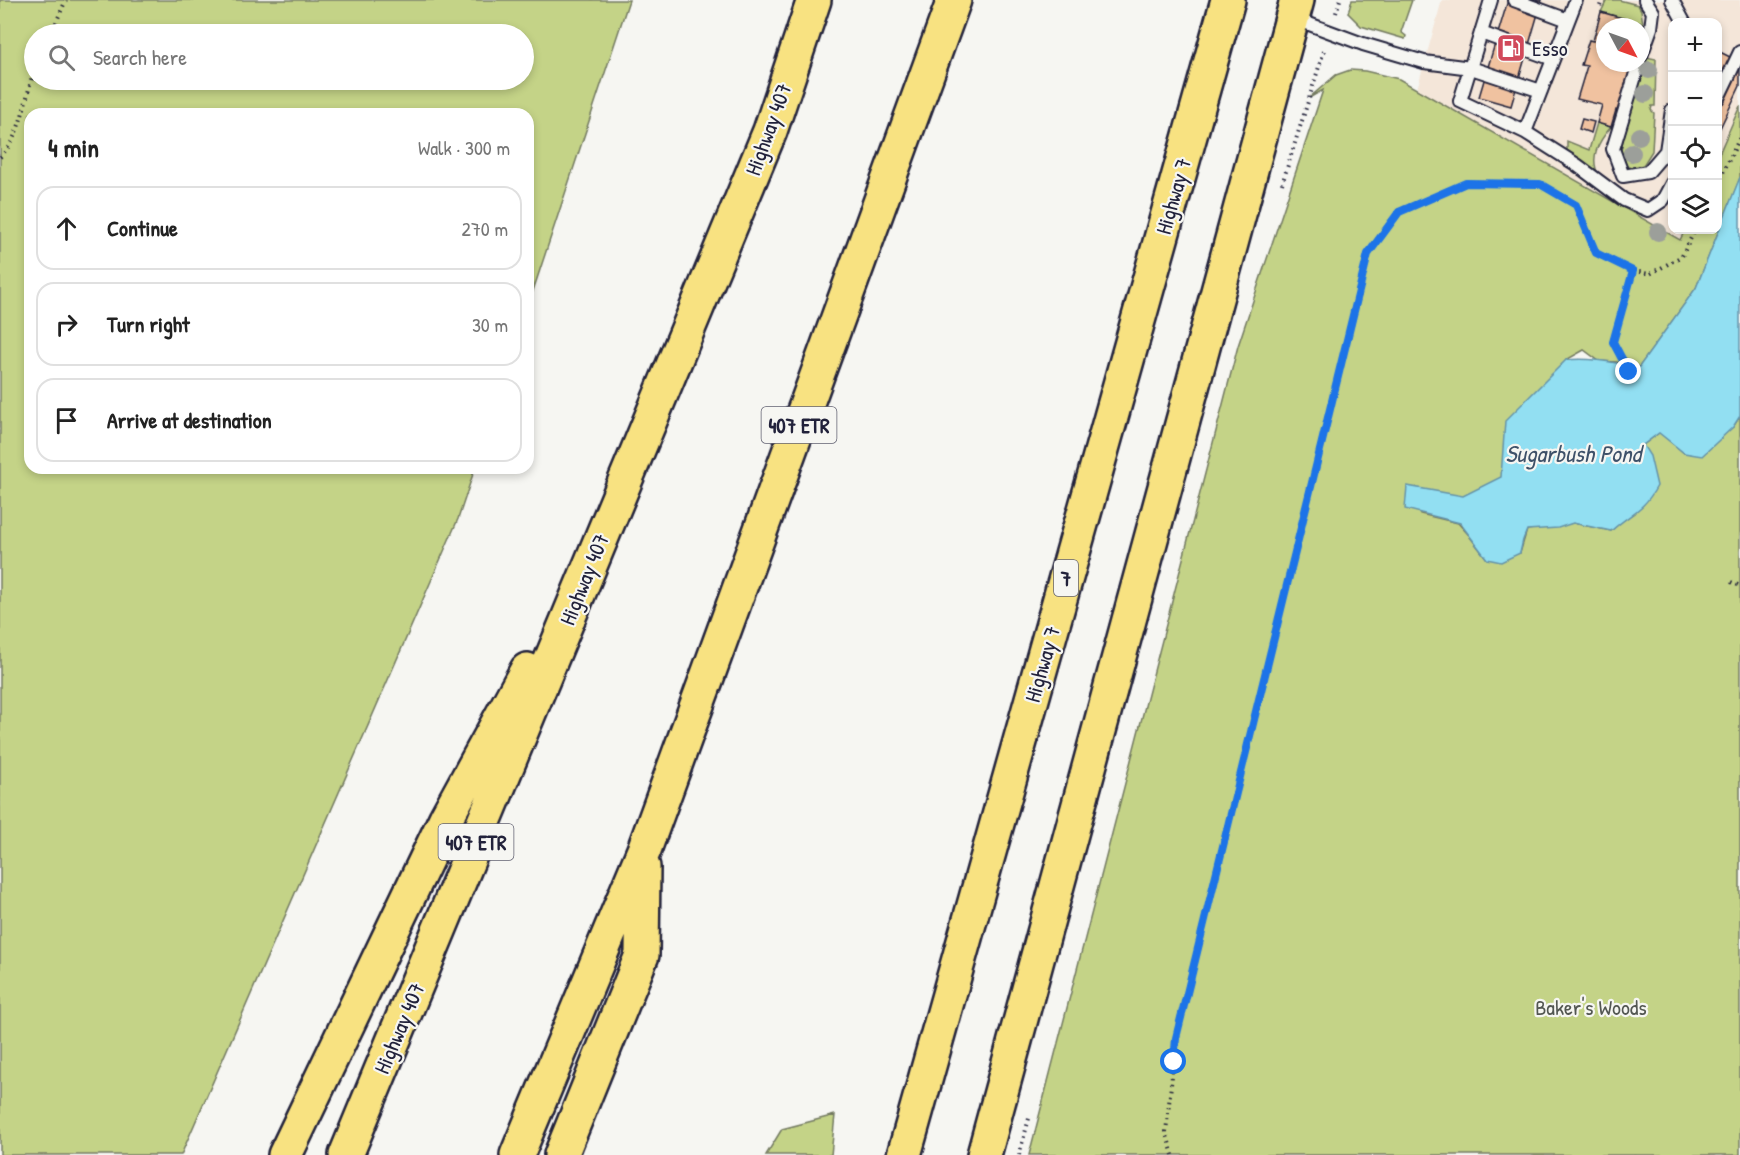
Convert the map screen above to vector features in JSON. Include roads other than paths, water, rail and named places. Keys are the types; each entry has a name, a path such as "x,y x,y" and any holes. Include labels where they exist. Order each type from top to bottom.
{"main road":[{"name":"Highway 407","path":"346,1155 770,130 814,0"},
{"name":"407 ETR","path":"517,1155 644,850 954,0"},
{"name":"Highway 7","path":"904,1155 1228,0"},
{"path":"984,1155 1294,9"},
{"path":"285,1155 446,818 605,529"},
{"path":"561,1155 642,955 644,850"}],"lane":[{"path":"1491,0 1460,101 1525,132 1577,165 1624,200 1648,210 1663,200 1668,191"},
{"path":"1514,0 1568,20"},
{"path":"1525,132 1576,0"},
{"path":"1645,0 1653,12 1650,31"},
{"path":"1672,0 1682,18"},
{"path":"1294,9 1363,44 1424,62 1471,68 1541,91"},
{"path":"1481,33 1553,59"},
{"path":"1722,90 1740,52"},
{"path":"1636,72 1613,149 1623,176 1648,172 1666,151 1670,126"}],"water":[{"name":"Sugarbush Pond","path":"1740,177 1740,416 1733,427 1702,456 1684,453 1659,433 1643,445 1650,456 1657,486 1636,512 1611,531 1573,523 1558,528 1527,530 1520,553 1501,562 1487,559 1460,523 1405,509 1407,486 1463,496 1501,477 1505,421 1566,360 1594,360 1639,367 1696,288 1717,234 1722,234 1722,222"}],"place":[{"name":"Esso","path":"1511,48"}],"park label":[{"name":"Baker's Woods","path":"1591,1007"}]}
